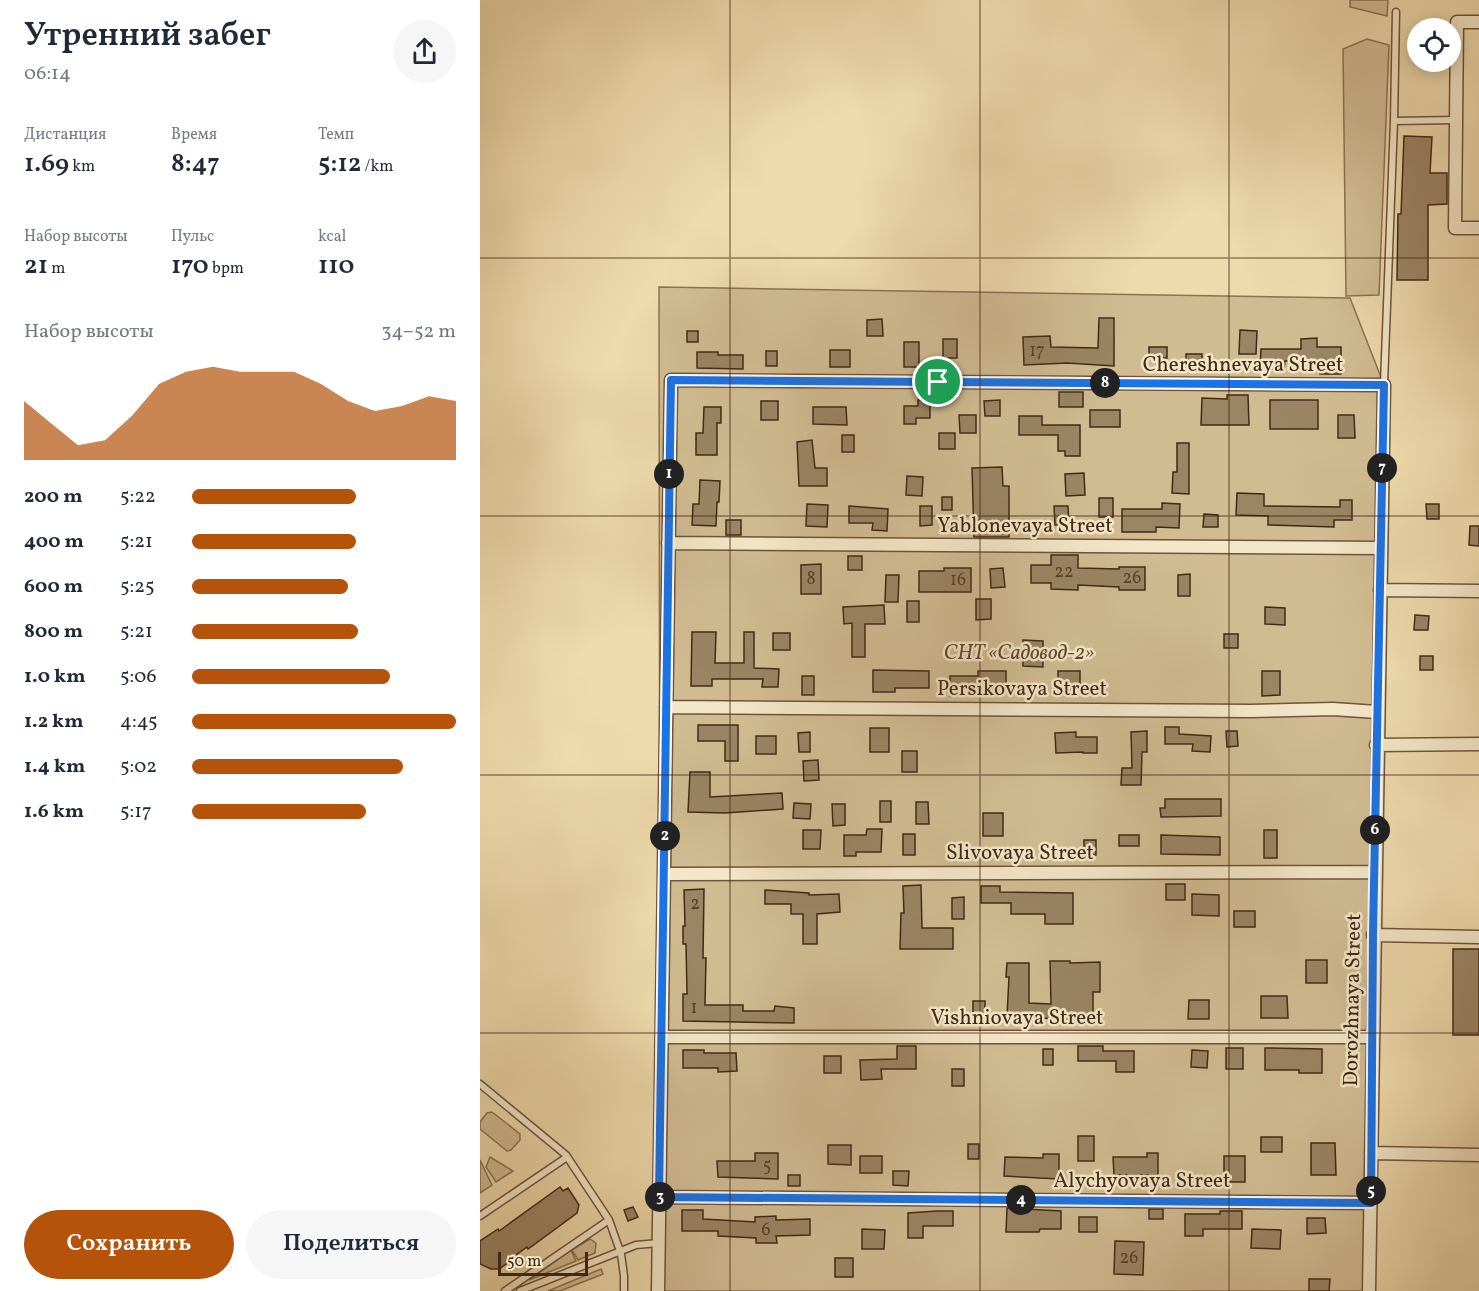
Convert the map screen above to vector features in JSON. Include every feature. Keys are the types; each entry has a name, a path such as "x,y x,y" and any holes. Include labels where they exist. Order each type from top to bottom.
{"street":[{"path":"1479,22 1457,22 1455,228 1479,228"},
{"name":"Chereshnevaya Street","path":"668,543 671,380 1384,385"},
{"name":"Dorozhnaya Street","path":"1369,1291 1376,744 1384,385"},
{"path":"658,1291 668,543"},
{"name":"Yablonevaya Street","path":"668,543 1381,548"},
{"path":"1380,590 1479,591"},
{"name":"Persikovaya Street","path":"666,707 1251,711 1333,709 1377,712"},
{"path":"1376,744 1479,744"},
{"name":"Slivovaya Street","path":"665,873 1375,872"},
{"path":"1373,935 1479,937"},
{"name":"Vishniovaya Street","path":"662,1037 1372,1037"},
{"path":"1371,1153 1479,1155"},
{"name":"Alychyovaya Street","path":"659,1197 1371,1203"}],"lane":[{"path":"1384,385 1396,12"},
{"path":"1394,122 1456,120"},
{"path":"480,1083 567,1157 609,1220 620,1251 624,1291"},
{"path":"480,1216 567,1157"},
{"path":"505,1291 609,1220"},
{"path":"520,1291 642,1243 659,1243"}],"green space":[{"path":"1350,0 1388,0 1387,16 1350,7"},
{"path":"1367,39 1389,45 1379,295 1346,296 1343,49"},
{"name":"СНТ «Садовод-2»","path":"659,287 1350,298 1384,385 1369,1291 656,1291 660,1051"},
{"path":"492,1112 520,1134 520,1140 511,1150 507,1151 480,1129 480,1122 487,1113"},
{"path":"490,1157 513,1171 496,1182 486,1167"},
{"path":"480,1160 492,1185 480,1193"},
{"path":"590,1239 596,1243 595,1253 578,1260 572,1250"},
{"path":"571,1250 576,1261 529,1280"},
{"path":"601,1269 603,1274 560,1291 548,1291"}],"building":[{"path":"1404,136 1432,137 1430,173 1447,173 1447,204 1428,205 1428,280 1397,280 1398,214 1401,214"},
{"path":"1099,318 1114,318 1114,366 1067,363 1024,365 1023,337 1050,336 1051,347 1098,348"},
{"path":"882,319 883,336 867,336 867,320"},
{"path":"1240,330 1257,331 1256,354 1239,354"},
{"path":"687,331 698,331 698,342 687,342"},
{"path":"1317,338 1317,347 1341,347 1341,374 1320,374 1320,361 1285,361 1284,369 1260,369 1261,349 1301,349 1301,339"},
{"path":"943,339 957,339 957,358 943,358"},
{"path":"904,342 919,342 919,367 904,367"},
{"path":"1149,347 1167,347 1167,358 1149,358"},
{"path":"830,350 850,350 850,367 830,367"},
{"path":"766,351 777,351 777,366 766,366"},
{"path":"697,352 743,355 743,369 697,368"},
{"path":"1186,354 1202,354 1202,368 1186,368"},
{"path":"1059,392 1083,392 1083,407 1059,407"},
{"path":"1227,395 1248,395 1249,425 1201,425 1202,398 1227,399"},
{"path":"918,400 930,400 930,418 916,418 916,424 904,424 904,406 918,406"},
{"path":"1000,400 1000,416 985,416 984,401"},
{"path":"1270,400 1318,400 1318,429 1270,429"},
{"path":"761,401 778,401 778,420 761,420"},
{"path":"704,407 721,407 721,423 717,423 717,455 696,455 696,433 703,433"},
{"path":"813,407 846,407 847,425 813,424"},
{"path":"1090,410 1120,410 1120,427 1090,427"},
{"path":"959,415 976,415 976,433 960,433"},
{"path":"1338,415 1354,415 1355,438 1338,438"},
{"path":"1019,416 1042,416 1042,425 1080,425 1080,456 1065,456 1065,451 1058,451 1058,435 1019,435"},
{"path":"939,433 955,433 955,449 939,449"},
{"path":"842,435 854,435 854,452 842,452"},
{"path":"812,440 815,468 827,468 827,486 799,486 797,442"},
{"path":"1177,443 1189,443 1189,494 1172,493 1173,472 1177,472"},
{"path":"1002,467 1003,486 1009,486 1009,537 974,537 972,468"},
{"path":"1084,473 1085,495 1066,496 1065,474"},
{"path":"907,476 923,477 922,496 906,495"},
{"path":"700,480 720,481 716,526 692,525 693,504 699,504"},
{"path":"1237,493 1264,494 1264,506 1340,507 1340,500 1352,500 1352,520 1334,520 1334,527 1268,525 1268,516 1236,515"},
{"path":"942,497 952,497 952,510 942,510"},
{"path":"1099,498 1113,498 1113,517 1099,517"},
{"path":"1162,503 1180,504 1179,528 1156,527 1156,532 1122,532 1122,509 1162,509"},
{"path":"807,504 828,505 827,527 806,526"},
{"path":"1426,504 1439,504 1439,519 1427,519"},
{"path":"849,506 888,509 887,531 872,530 873,523 849,523"},
{"path":"920,506 932,506 932,525 920,526"},
{"path":"1054,506 1068,506 1069,524 1055,525"},
{"path":"1204,514 1218,515 1218,527 1203,527"},
{"path":"726,520 741,520 741,535 726,535"},
{"path":"1470,526 1479,526 1479,546 1469,545"},
{"path":"1051,555 1078,555 1078,568 1145,567 1145,590 1119,590 1119,587 1078,585 1078,590 1051,589 1051,583 1031,583 1031,565 1051,565"},
{"path":"848,556 862,556 862,570 848,570"},
{"path":"821,564 821,594 801,594 801,565"},
{"path":"944,568 971,568 971,592 919,592 919,571 944,571"},
{"path":"1003,568 1005,587 991,588 990,569"},
{"path":"1190,574 1190,596 1178,596 1178,575"},
{"path":"886,575 899,575 898,602 885,602"},
{"path":"976,599 991,599 991,619 976,620"},
{"path":"907,601 919,601 919,622 907,622"},
{"path":"884,605 885,624 865,624 865,657 852,657 852,623 844,624 843,607"},
{"path":"1265,607 1285,608 1285,625 1265,624"},
{"path":"1415,615 1429,616 1428,630 1414,630"},
{"path":"692,632 716,632 715,663 744,663 744,632 754,632 754,668 779,669 778,687 762,687 763,679 712,679 712,686 691,686"},
{"path":"773,633 790,633 790,650 773,650"},
{"path":"1224,634 1238,634 1238,648 1224,648"},
{"path":"1023,640 1043,641 1043,667 1023,666"},
{"path":"1420,656 1433,656 1433,670 1420,670"},
{"path":"873,670 929,671 929,688 895,688 895,692 873,692"},
{"path":"978,671 1006,671 1006,690 963,690 963,696 950,696 950,676 978,676"},
{"path":"1058,671 1080,671 1080,689 1058,689"},
{"path":"1262,671 1280,671 1280,695 1262,696"},
{"path":"802,676 814,676 814,695 802,695"},
{"path":"698,725 738,725 738,761 725,761 725,741 698,741"},
{"path":"1165,727 1179,727 1179,734 1211,736 1210,752 1192,751 1193,744 1165,744"},
{"path":"870,728 889,728 889,752 870,752"},
{"path":"1147,731 1147,752 1142,752 1141,785 1121,785 1122,768 1132,768 1131,732"},
{"path":"1226,731 1237,731 1238,746 1227,747"},
{"path":"810,732 810,752 799,752 798,733"},
{"path":"1076,732 1076,737 1097,737 1097,753 1056,753 1055,733"},
{"path":"756,736 776,736 776,754 756,754"},
{"path":"902,751 917,751 917,772 902,772"},
{"path":"818,760 819,780 804,781 803,761"},
{"path":"690,772 710,772 710,797 782,793 783,809 725,813 688,812"},
{"path":"1165,799 1221,799 1221,816 1161,817 1160,808 1165,808"},
{"path":"880,801 891,801 891,822 880,822"},
{"path":"916,802 928,802 929,824 916,824"},
{"path":"794,803 811,804 810,819 793,818"},
{"path":"832,804 845,804 845,825 833,826"},
{"path":"983,813 1003,813 1003,836 983,836"},
{"path":"867,829 882,829 881,852 856,852 856,856 844,856 844,835 866,835"},
{"path":"803,830 821,830 820,849 803,849"},
{"path":"1264,830 1277,830 1277,858 1264,858"},
{"path":"903,834 915,834 915,855 903,855"},
{"path":"1119,835 1139,835 1139,846 1119,846"},
{"path":"1161,835 1220,837 1220,855 1161,854"},
{"path":"1084,840 1096,840 1096,855 1084,855"},
{"path":"1166,884 1185,884 1185,900 1166,900"},
{"path":"921,885 922,928 953,928 953,949 900,949 901,913 904,913 903,886"},
{"path":"981,886 1000,886 1000,892 1073,893 1073,924 1045,924 1045,914 1011,914 1011,903 981,903"},
{"path":"704,889 705,1005 743,1005 743,1011 774,1011 775,1006 794,1008 794,1023 683,1021 683,994 687,994 686,944 683,944 684,890"},
{"path":"765,890 809,893 809,895 839,894 840,912 817,914 817,944 803,944 803,914 791,914 791,904 765,904"},
{"path":"1192,894 1219,895 1219,916 1192,915"},
{"path":"964,897 964,919 952,919 952,898"},
{"path":"1234,911 1255,911 1255,927 1234,927"},
{"path":"1453,949 1479,949 1479,1035 1453,1035"},
{"path":"1306,960 1327,960 1327,983 1306,983"},
{"path":"1050,961 1100,962 1100,992 1093,992 1093,1021 1007,1016 1009,977 1006,977 1007,963 1029,963 1029,1003 1051,1004"},
{"path":"1261,996 1287,996 1288,1018 1261,1018"},
{"path":"1189,1000 1209,1000 1209,1019 1188,1019"},
{"path":"973,1001 985,1001 985,1023 973,1023"},
{"path":"897,1046 916,1046 916,1069 881,1069 882,1079 861,1080 860,1060 897,1059"},
{"path":"1078,1046 1103,1046 1103,1051 1134,1051 1134,1072 1116,1072 1116,1061 1078,1061"},
{"path":"1226,1048 1243,1048 1243,1069 1226,1069"},
{"path":"1265,1048 1322,1049 1322,1073 1265,1070"},
{"path":"1043,1049 1053,1049 1053,1065 1043,1065"},
{"path":"683,1050 704,1050 704,1053 736,1053 737,1071 718,1072 718,1068 683,1068"},
{"path":"1192,1050 1208,1051 1207,1068 1191,1067"},
{"path":"824,1056 841,1056 841,1073 824,1073"},
{"path":"952,1069 964,1069 964,1086 952,1086"},
{"path":"1078,1136 1094,1136 1094,1161 1078,1161"},
{"path":"1261,1137 1282,1137 1282,1152 1261,1152"},
{"path":"1311,1143 1335,1143 1336,1175 1311,1175"},
{"path":"968,1144 979,1144 979,1159 968,1159"},
{"path":"828,1145 851,1145 851,1165 828,1164"},
{"path":"755,1153 778,1153 778,1179 718,1177 717,1161 755,1161"},
{"path":"1147,1153 1158,1153 1158,1175 1114,1175 1113,1157 1147,1157"},
{"path":"1043,1154 1059,1154 1059,1179 1004,1176 1005,1157 1043,1158"},
{"path":"860,1156 882,1156 882,1173 860,1173"},
{"path":"1224,1156 1245,1156 1245,1182 1224,1182"},
{"path":"893,1171 909,1171 908,1186 893,1185"},
{"path":"788,1175 800,1175 800,1186 788,1186"},
{"path":"560,1187 563,1191 568,1188 579,1205 577,1213 499,1269 491,1269 480,1264 480,1241 498,1229 499,1231"},
{"path":"633,1207 638,1217 628,1221 624,1210"},
{"path":"1007,1208 1061,1211 1061,1229 1006,1232"},
{"path":"1149,1209 1163,1209 1163,1219 1149,1219"},
{"path":"682,1210 703,1210 703,1219 755,1222 755,1217 776,1216 776,1220 810,1219 810,1235 776,1236 777,1243 756,1243 756,1238 718,1236 718,1231 682,1231"},
{"path":"953,1211 953,1226 923,1226 923,1238 908,1238 908,1213"},
{"path":"1220,1211 1242,1211 1242,1229 1203,1229 1203,1236 1185,1236 1185,1214 1220,1214"},
{"path":"1079,1217 1097,1217 1097,1232 1079,1232"},
{"path":"1307,1218 1325,1218 1326,1233 1307,1234"},
{"path":"862,1229 885,1230 884,1249 862,1249"},
{"path":"1252,1229 1281,1230 1280,1249 1251,1248"},
{"path":"1115,1241 1144,1242 1143,1275 1114,1274"},
{"path":"835,1258 853,1258 853,1277 835,1277"},
{"path":"1309,1279 1330,1279 1329,1291 1309,1291"}],"route":[{"path":"671,380 938,382 1384,385 1373,935 1371,1203 659,1197 671,380"}]}
